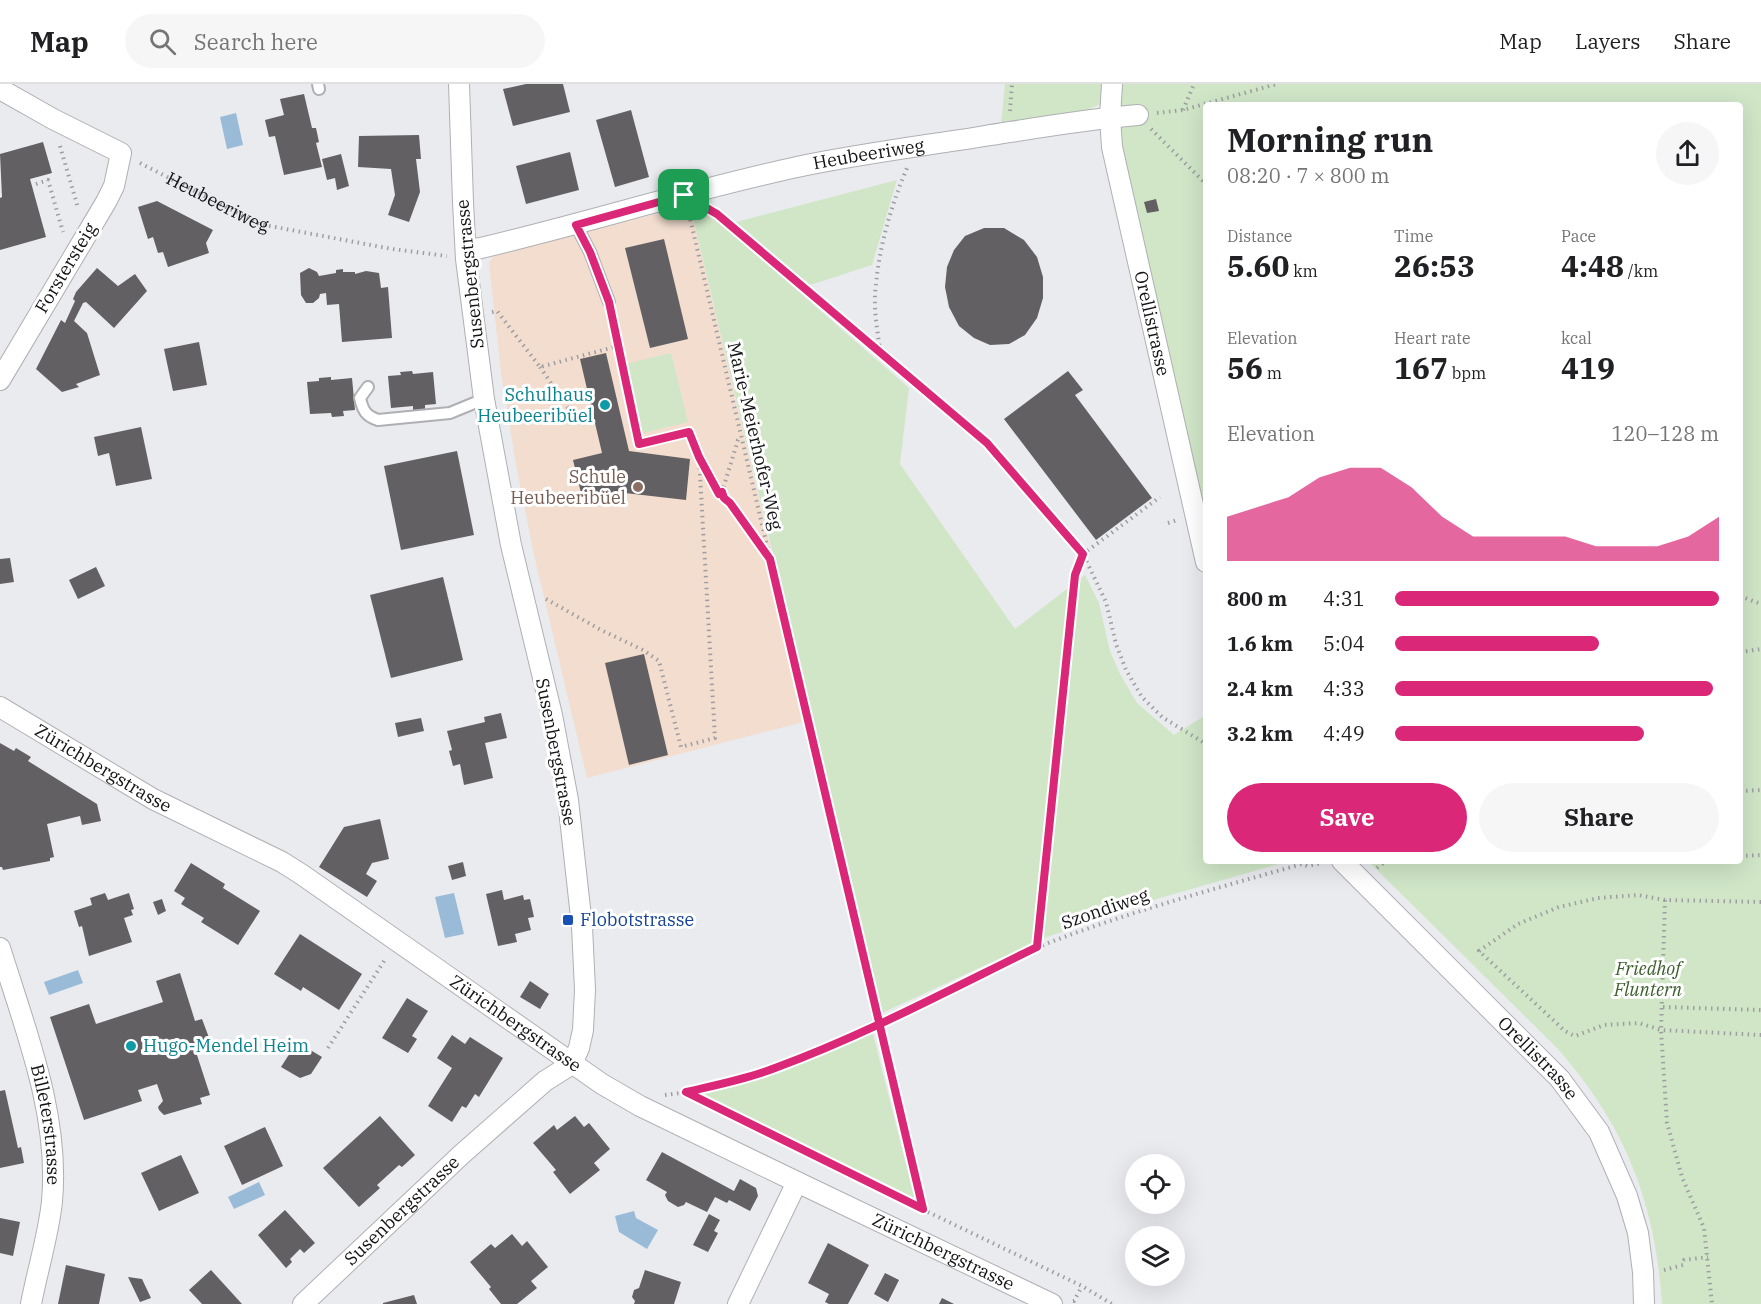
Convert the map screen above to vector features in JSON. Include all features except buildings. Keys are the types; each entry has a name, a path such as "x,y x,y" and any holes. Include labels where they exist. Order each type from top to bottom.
{"street":[{"name":"Susenbergstrasse","path":"303,1304 462,1154 545,1081 572,1064 583,1030 585,990 582,926 568,800 552,715 511,545 483,399 460,253 459,84"},
{"name":"Orellistrasse","path":"1112,84 1110,117 1113,147 1203,549"},
{"path":"0,89 53,119 122,153"},
{"name":"Heubeeriweg","path":"460,253 798,167 1110,117 1138,116"},
{"name":"Forstersteig","path":"0,380 114,186 122,153"},
{"name":"Zürichbergstrasse","path":"0,707 153,799 302,874 572,1064 640,1106 1052,1304"},
{"name":"Orellistrasse","path":"1335,864 1560,1079 1599,1132 1626,1196 1638,1233 1644,1304"},
{"name":"Billeterstrasse","path":"0,948 33,1054 51,1136 52,1201 31,1304"},
{"path":"738,1304 797,1182"}],"lane":[{"path":"576,225 590,252 609,302"},
{"path":"368,387 360,398 362,409 369,417 378,420 450,413 483,399"}],"path":[{"path":"1183,110 1194,84"},
{"path":"1212,102 1276,84"},
{"path":"1138,116 1183,110 1203,104"},
{"path":"1138,116 1203,181"},
{"path":"53,119 86,234"},
{"path":"880,352 875,297 880,256 895,199 914,147"},
{"name":"Heubeeriweg","path":"122,153 259,224 437,256 460,253"},
{"path":"36,184 48,180 68,248 74,253"},
{"path":"684,195 717,214 987,443 1083,554 1106,602 1116,644 1126,670 1146,703 1162,717 1203,742"},
{"name":"Marie-Meierhofer-Weg","path":"684,195 923,1209"},
{"path":"609,302 639,444 689,432 699,457 719,494 722,492"},
{"path":"488,312 497,311 540,367 577,421 590,421"},
{"path":"540,367 618,346"},
{"path":"741,438 738,440 722,492 724,498 770,559"},
{"path":"539,598 549,599 659,661 681,747 715,738 699,457"},
{"path":"1037,947 1075,575 1083,554 1160,497"},
{"path":"1743,597 1761,604"},
{"path":"1743,652 1761,649"},
{"path":"1743,791 1761,790"},
{"path":"1743,855 1761,855"},
{"name":"Szondiweg","path":"655,1096 686,1092 773,1069 879,1024 1037,947 1161,904 1301,864"},
{"name":"Szondiweg","path":"1305,864 1307,866 1320,864"},
{"path":"1761,902 1665,900 1638,896 1599,898 1559,907 1518,924 1479,951 1565,1032 1575,1036 1604,1025 1639,1023 1661,1030 1761,1035"},
{"path":"1665,900 1661,1030 1667,1123 1682,1177 1704,1228 1712,1304"},
{"path":"328,1048 386,958"},
{"path":"1662,1007 1761,1010"},
{"path":"686,1092 800,1153 923,1209 1082,1286 1112,1304"},
{"path":"1657,1271 1683,1265 1684,1260 1708,1257"},
{"path":"1075,1300 1082,1286"}],"shaded area":[{"name":"Schule Heubeeribüel","path":"690,205 770,545 803,722 587,778 534,555 516,465 501,372 489,264 493,256"}],"green space":[{"name":"Friedhof Fluntern","path":"1005,84 1761,84 1761,1304 1662,1304 1652,1231 1644,1198 1618,1136 1601,1106 1557,1048 1371,864 1743,864 1743,102 1203,102 1203,509 1123,158 1119,129 1121,96 1084,111 1001,125"},
{"path":"897,180 872,265 810,285 736,222"},
{"path":"690,205 714,218 909,388 900,464 1015,629 1085,575 1099,603 1110,651 1137,703 1174,735 1203,717 1203,864 1279,864 1160,898 1044,938 882,1013"},
{"path":"671,353 688,422 643,433 626,364"},
{"path":"872,1030 915,1200 698,1092 776,1073"}],"water":[{"path":"236,113 243,145 227,149 220,117"},
{"path":"454,893 464,934 445,938 435,897"},
{"path":"78,970 83,983 49,995 44,982"},
{"path":"259,1182 265,1195 234,1209 228,1197"},
{"path":"634,1211 636,1218 658,1230 647,1249 619,1232 615,1216"}],"place":[{"name":"Schulhaus Heubeeribüel","path":"605,405"},
{"name":"Schule Heubeeribüel","path":"638,487"},
{"name":"Flobotstrasse","path":"568,920"},
{"name":"Hugo-Mendel Heim","path":"131,1046"}],"route":[{"path":"684,195 576,225 590,252 609,302 639,444 689,432 699,457 719,494 722,492 724,498 770,559 879,1024 923,1209 801,1151 686,1092 773,1069 808,1055 879,1024 1037,947 1075,575 1083,554 987,443 717,214 684,195"}]}
